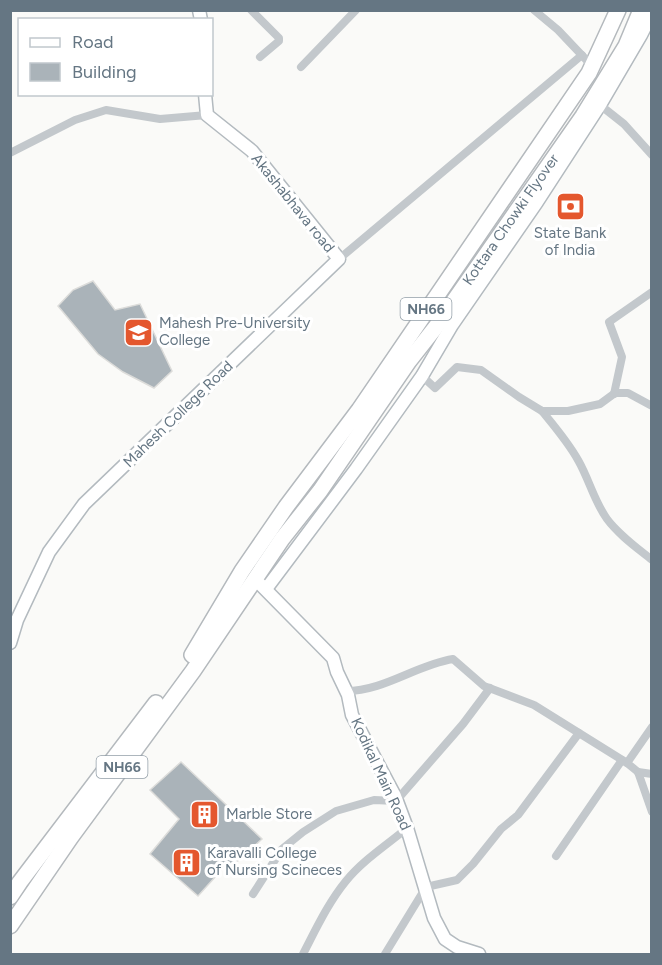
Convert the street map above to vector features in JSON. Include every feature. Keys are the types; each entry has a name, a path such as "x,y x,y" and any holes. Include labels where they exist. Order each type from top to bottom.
{"highway":[{"name":"NH66","path":"10,926 71,837 193,671 254,580 286,507 359,410 618,10"},
{"name":"Kottara Chowki Flyover","path":"254,580 282,539 320,491 584,116 626,46 641,10"},
{"name":"NH66","path":"10,897 191,657 254,580"}],"street":[{"path":"250,10 279,38 279,41 260,57"},
{"path":"302,67 356,10"},
{"path":"534,10 558,30 587,61"},
{"path":"254,580 356,469 422,376 452,325 537,202 600,105 641,35 651,13"},
{"name":"Mahesh College Road","path":"10,643 14,616 49,552 84,504 339,259 587,61"},
{"path":"10,153 75,120 106,110 160,119 207,115 205,96"},
{"path":"600,105 624,124 651,155"},
{"name":"Akashabhava road","path":"207,115 252,151 339,259"},
{"path":"614,394 622,357 609,322 651,292"},
{"path":"422,376 435,388 457,367 481,370 542,411 578,460 608,520 651,560"},
{"path":"542,411 568,411 600,404 614,394 628,393 651,406"},
{"name":"Kodikal Main Road","path":"254,580 333,658 346,691 352,715 396,801 407,828 434,918 445,939 457,947 479,954"},
{"path":"346,691 359,691 406,676 438,662 453,659 484,686 534,705 638,772 651,774"},
{"path":"253,894 282,849 328,816 367,801 396,801 463,724 490,688"},
{"path":"556,856 624,761 651,728"},
{"path":"385,954 426,887 457,880 473,864 501,829 518,815 579,733"},
{"path":"638,772 651,812"},
{"path":"303,954 326,910 347,880 366,861 407,828"}],"building":[{"path":"93,281 115,310 140,304 172,371 154,388 123,372 98,354 58,306 73,290"},
{"name":"Marble Store","path":"181,762 262,839 229,869 226,865 198,896 150,854 179,819 150,790"}],"place":[{"name":"State Bank of India","path":"570,206"},
{"name":"Mahesh Pre-University College","path":"138,332"},
{"name":"Marble Store","path":"205,814"},
{"name":"Karavalli College of Nursing Scineces","path":"186,862"}]}
